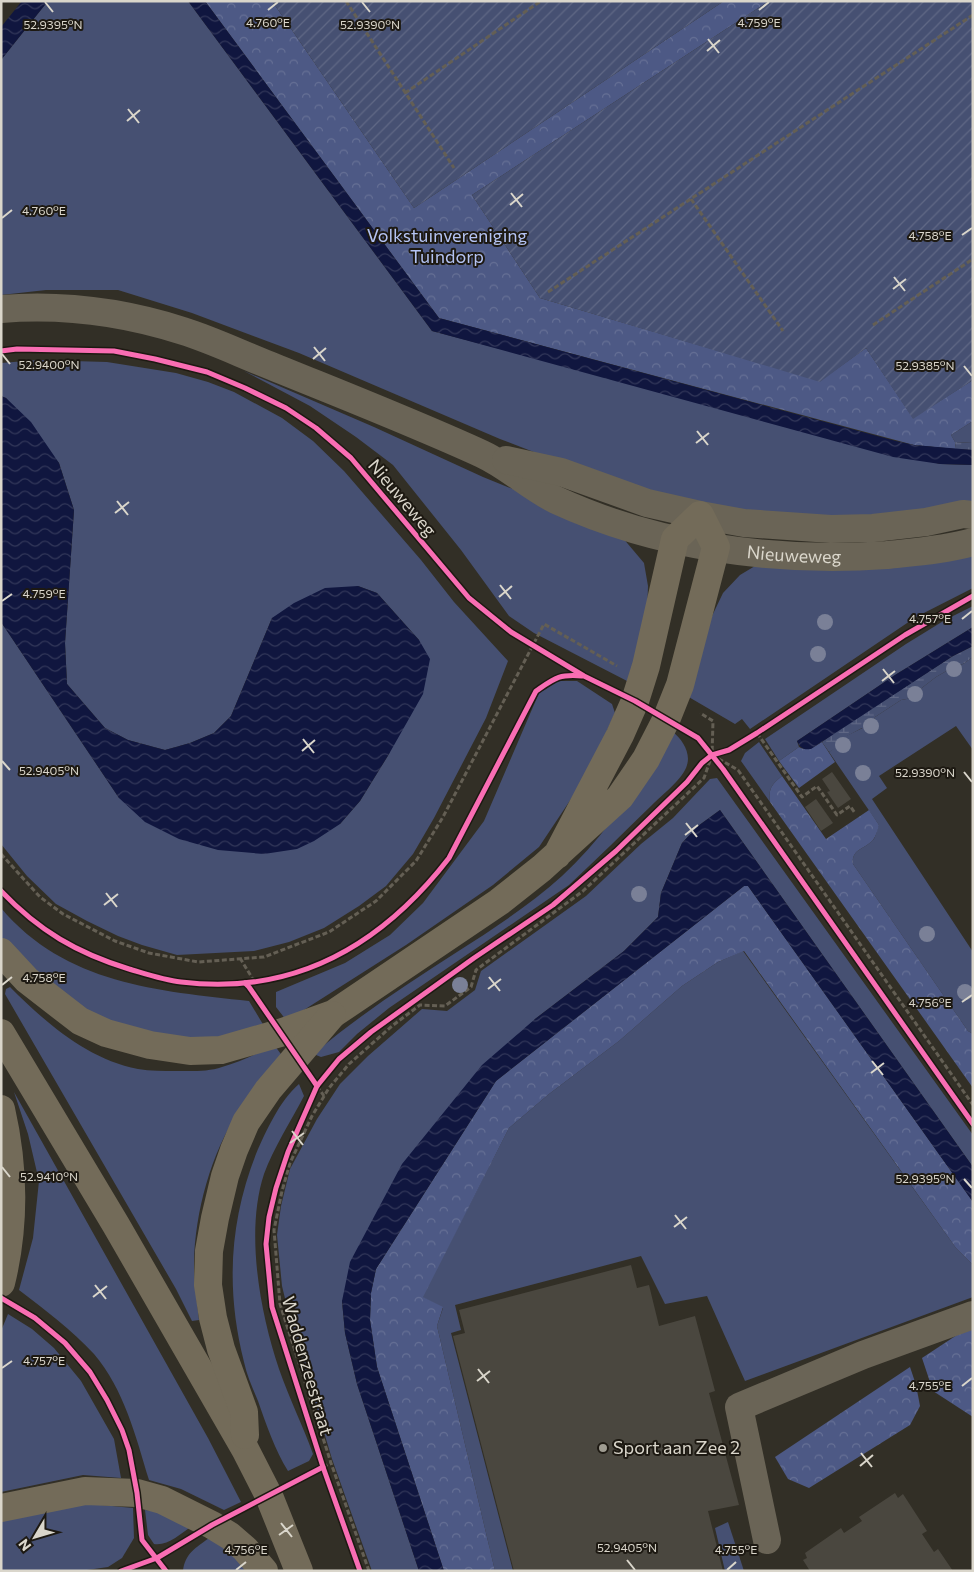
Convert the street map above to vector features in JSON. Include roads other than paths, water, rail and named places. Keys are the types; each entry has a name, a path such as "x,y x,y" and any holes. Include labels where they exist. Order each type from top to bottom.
{"main road":[{"path":"1,952 27,980 80,1021 106,1033 150,1046 190,1051 221,1050 280,1033 333,1014 499,902 557,855 620,797 646,759 680,685 716,547 700,515 675,539 646,666 635,701 620,735 557,855"},
{"path":"245,1449 244,1412 226,1364 208,1285 209,1251 214,1218 225,1176 243,1129 268,1090 333,1014"},
{"path":"1,1033 116,1225 245,1449 269,1496 300,1571"},
{"path":"1,1110 8,1137 12,1194 8,1247 1,1283"},
{"path":"1,1508 85,1491 137,1493 170,1504 230,1536 246,1549 264,1571"}],"street":[{"name":"Nieuweweg","path":"1,309 68,308 134,317 185,331 485,456 554,498 613,521 675,539 716,547 778,555 865,556 914,553 973,542"},
{"name":"Nieuweweg","path":"485,456 561,472 647,503 700,515 744,522 831,529 874,528 926,522 963,514 973,515"},
{"path":"768,1540 739,1407 863,1355 973,1315"}],"water":[{"path":"22,1 48,1 1,60 1,27"},
{"path":"188,1 205,1 439,318 896,441 914,445 973,450 973,465 940,464 893,457 432,331"},
{"path":"1,396 6,398 31,422 59,463 74,510 65,643 67,684 105,728 128,740 165,750 190,743 214,733 231,716 272,618 294,603 325,588 358,586 377,593 419,640 430,659 423,694 360,801 340,824 314,841 297,849 264,854 218,850 179,839 145,822 119,798 1,622"},
{"path":"973,627 973,646 953,656 811,749 804,749 799,745 797,741 895,675"},
{"path":"720,810 973,1167 973,1202 748,886 744,886 496,1081 376,1269 371,1293 370,1320 377,1367 444,1571 419,1571 357,1384 345,1333 342,1301 350,1262 402,1164 482,1065 535,1019 624,951 658,917 661,893 682,843 698,826"}],"place":[{"name":"Sport aan Zee 2","path":"603,1448"}],"park label":[{"name":"Volkstuinvereniging Tuindorp","path":"447,246"}]}
